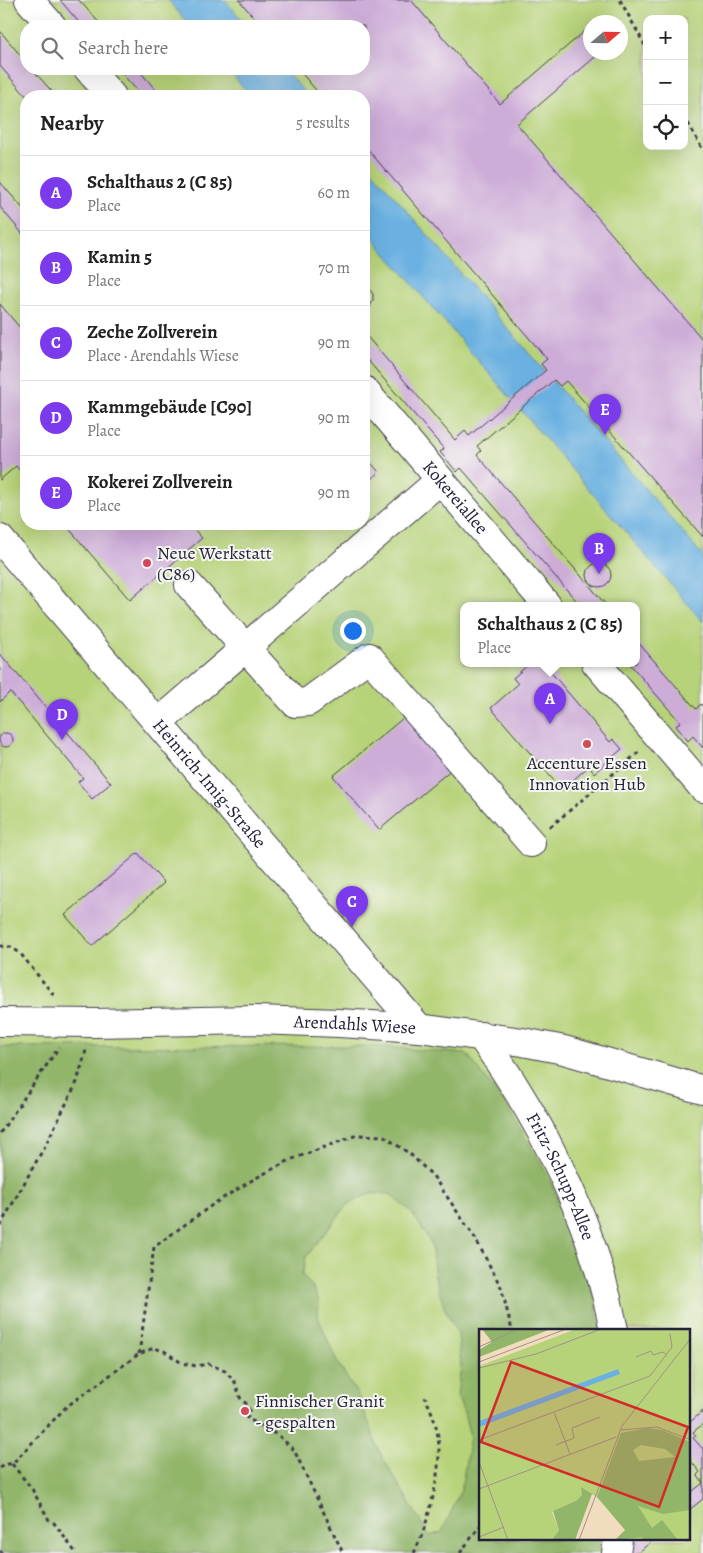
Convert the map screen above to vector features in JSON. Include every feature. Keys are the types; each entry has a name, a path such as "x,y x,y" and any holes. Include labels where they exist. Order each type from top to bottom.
{"street":[{"path":"29,0 47,20"},
{"path":"93,75 107,90"},
{"name":"Kokereiallee","path":"370,397 544,602"},
{"path":"158,723 440,480"},
{"name":"Heinrich-Imig-Straße","path":"0,539 419,1028"},
{"path":"189,585 295,703 308,702 369,657 531,843"},
{"path":"599,667 703,788"},
{"name":"Arendahls Wiese","path":"0,1022 85,1023 256,1020 419,1028 523,1042 564,1050 703,1090"},
{"name":"Fritz-Schupp-Allee","path":"481,1036 522,1097 546,1140 568,1186 604,1284 614,1329"},
{"path":"616,1553 618,1540"}],"path":[{"path":"620,0 643,41"},
{"path":"688,123 703,150"},
{"path":"531,843 658,736"},
{"path":"0,946 11,947 20,953 85,1023"},
{"path":"0,1133 85,1023"},
{"path":"0,1226 45,1146 77,1082 85,1023"},
{"path":"139,1354 154,1248 215,1203 254,1179 290,1160 357,1135 384,1136 410,1154 433,1176 489,1262 501,1287 512,1329"},
{"path":"0,1468 7,1464 12,1464 66,1407 139,1354 154,1348 164,1351 182,1364 196,1366 209,1364 225,1371 235,1382 241,1400 247,1404 250,1412 247,1418 279,1436 294,1450 342,1553"},
{"path":"414,1553 432,1502 438,1471 439,1439 433,1414 425,1397"},
{"path":"12,1464 32,1489 49,1520 76,1553"},
{"path":"460,1553 479,1527"}],"green space":[{"path":"0,0 703,0 703,1553 0,1553"},
{"path":"375,1046 467,1054 506,1105 546,1172 580,1249 596,1305 600,1329 479,1329 479,1540 605,1540 602,1553 0,1553 0,1047","holes":["371,1193 390,1194 412,1213 431,1243 435,1277 444,1307 458,1335 461,1366 457,1395 464,1412 470,1437 461,1490 442,1532 429,1536 380,1453 359,1397 336,1360 318,1317 319,1301 313,1288 302,1275 306,1257 347,1205"]}],"water":[{"path":"168,0 225,0 242,20 185,20"},
{"path":"232,75 289,75 303,90 246,90"},
{"path":"370,168 703,556 703,622 370,235"}],"building":[{"path":"60,0 79,0 97,20 77,20"},
{"path":"239,0 411,0 500,104 583,33 583,60 592,60 517,124 703,340 703,537 566,381 560,386 554,380 477,446 481,451 477,455 603,602 577,602 461,468 457,472 440,452 444,449 370,363 370,340 455,440 465,431 469,436 546,370 541,364 547,359 370,152 370,90 316,90 303,75 370,75 370,20 256,20"},
{"path":"0,31 20,55 20,75 37,75 51,90 21,90 0,66"},
{"path":"123,75 143,75 156,90 137,90"},
{"path":"0,182 20,205 20,231 0,207"},
{"path":"370,290 373,294 370,307"},
{"path":"0,304 20,328 20,471 16,466 0,480"},
{"path":"370,462 379,472 370,480"},
{"name":"Neue Werkstatt (C86)","path":"70,530 195,530 202,538 130,600"},
{"path":"594,563 604,563 611,570 611,580 604,587 594,587 587,580 587,570"},
{"path":"640,645 696,709 701,704 703,707 703,748 693,736 688,741 676,726 680,722 632,667 640,667"},
{"path":"0,654 111,783 92,799 78,782 83,778 10,692 0,702"},
{"path":"525,667 546,667 610,742 613,739 622,749 594,773 589,766 562,790 491,708 518,684 513,678"},
{"path":"408,714 453,768 379,830 333,776"},
{"path":"6,733 11,735 13,740 11,745 6,747 1,745 -1,740 1,735"},
{"path":"138,853 164,883 92,946 65,915"},
{"path":"703,1411 703,1424 693,1432 696,1436 693,1438 703,1449 703,1483 697,1475 700,1472 690,1460 690,1422"},
{"path":"703,1483 703,1499 690,1509 690,1493"},
{"path":"633,1540 653,1540 638,1553 617,1553"}],"place":[{"name":"Kokerei Zollverein","path":"605,435"},
{"name":"Neue Werkstatt (C86)","path":"147,563"},
{"name":"Kamin 5","path":"599,574"},
{"name":"Schalthaus 2 (C 85)","path":"550,724"},
{"name":"Kammgebäude [C90]","path":"62,740"},
{"name":"Accenture Essen Innovation Hub","path":"587,744"},
{"name":"Zeche Zollverein","path":"352,927"},
{"name":"Finnischer Granit - gespalten","path":"245,1411"}]}
